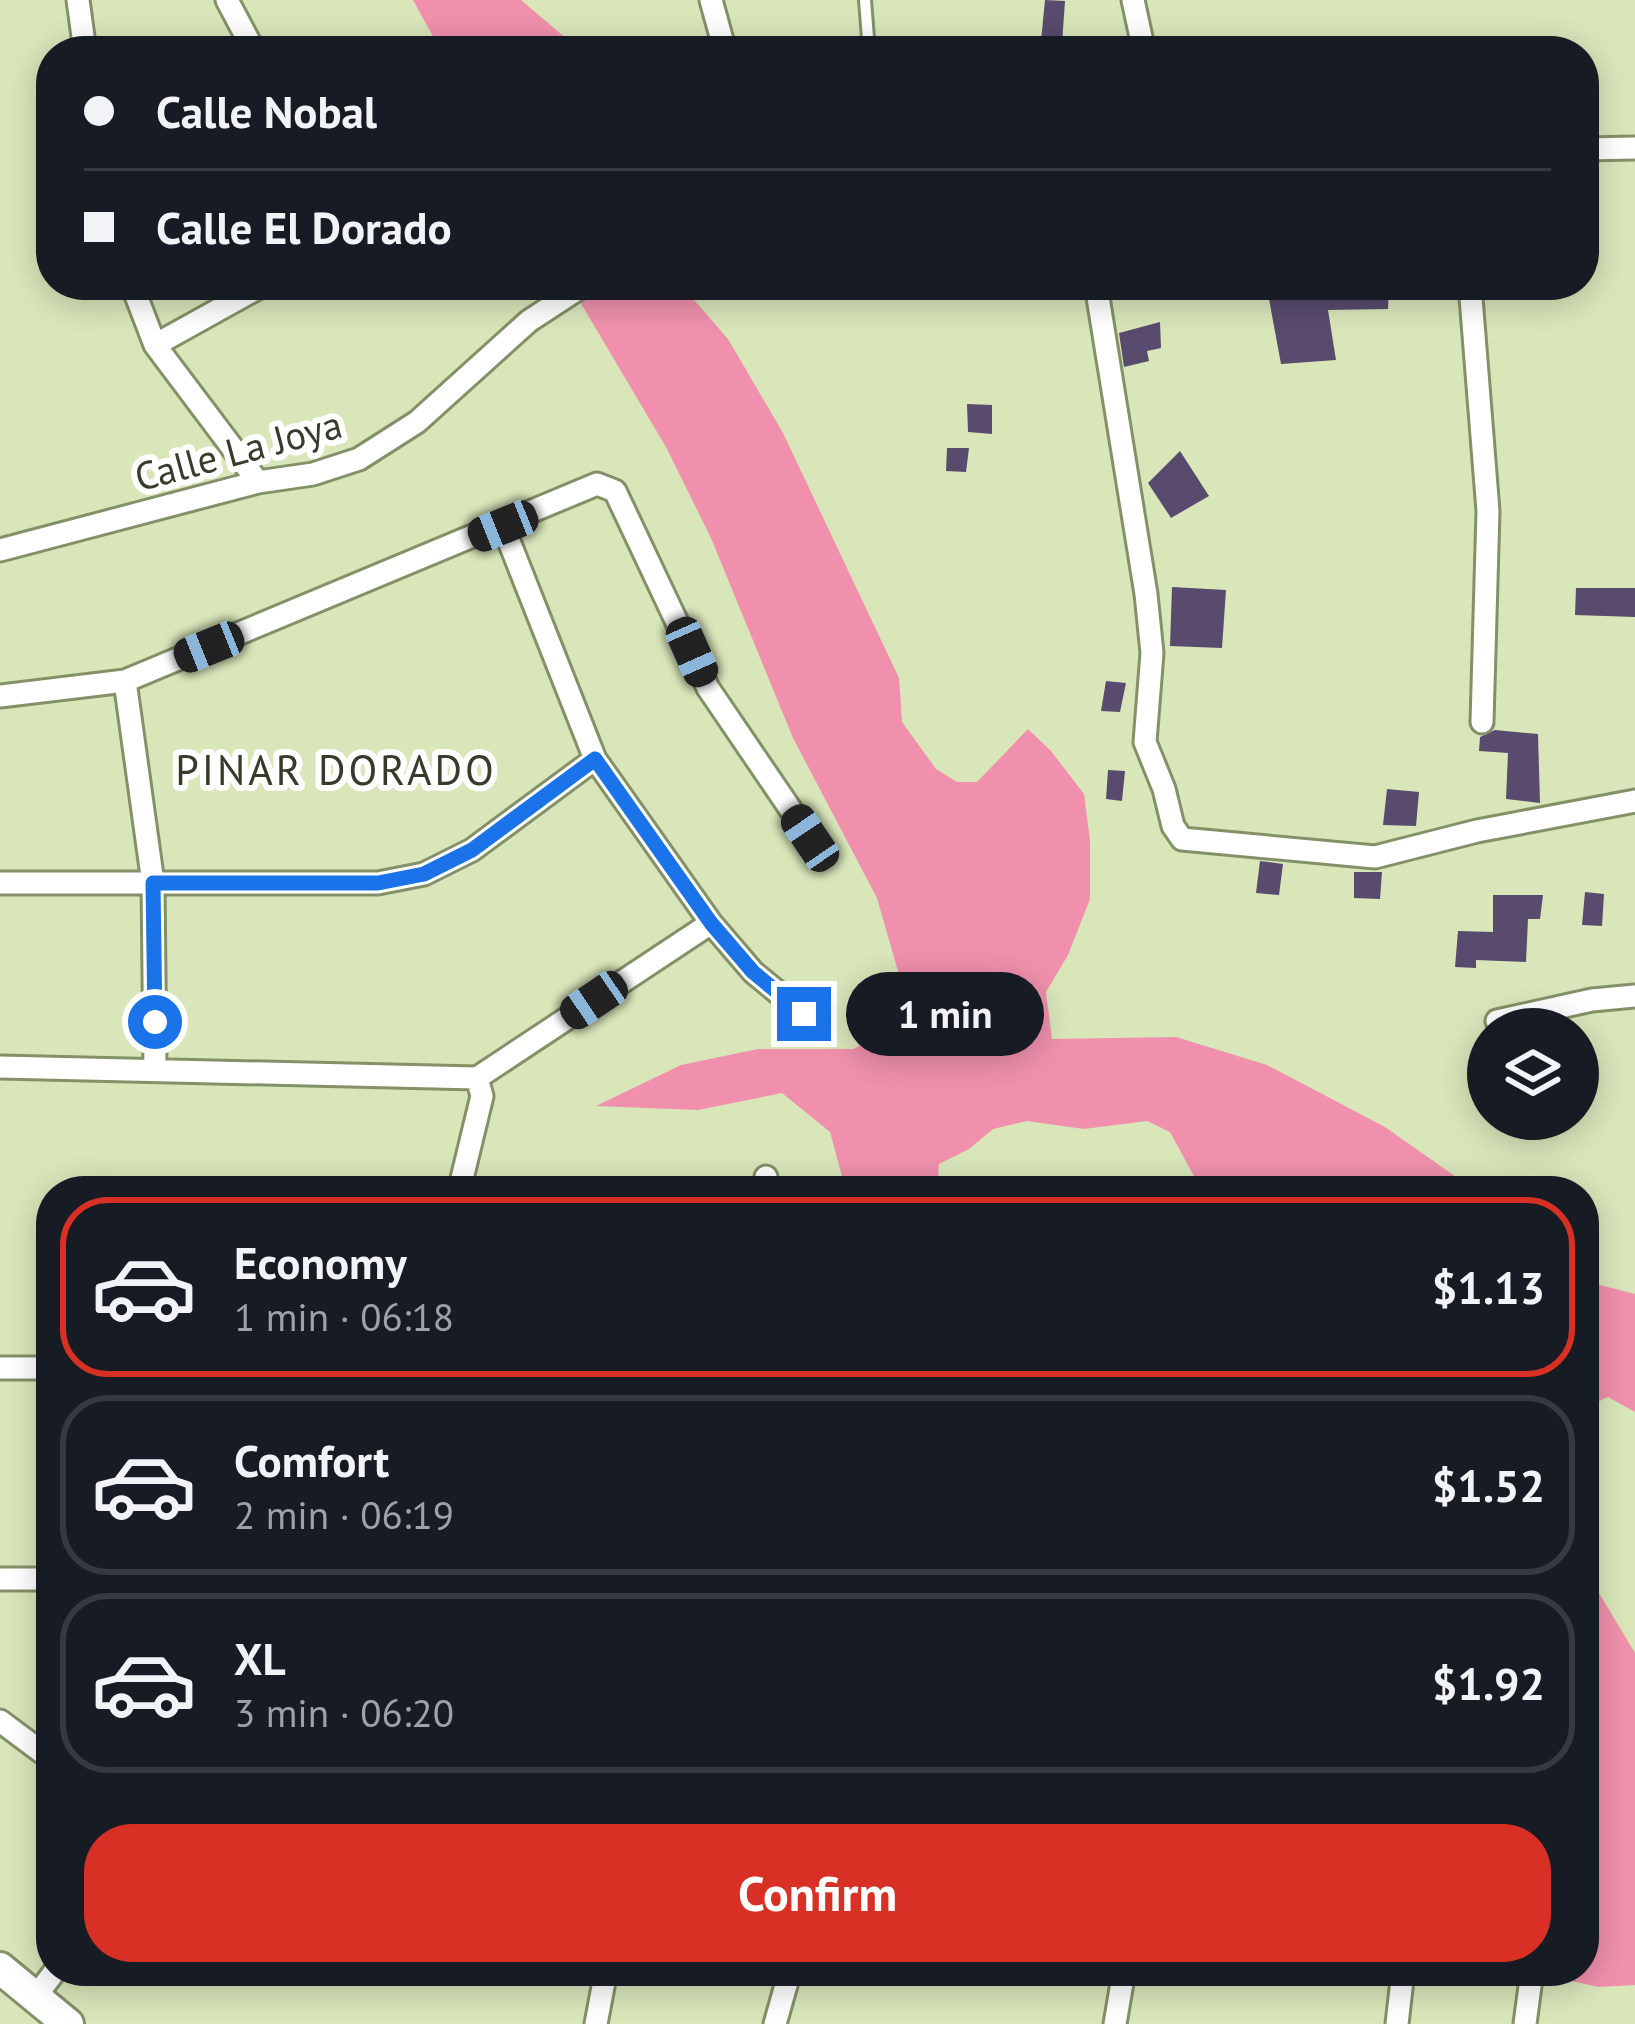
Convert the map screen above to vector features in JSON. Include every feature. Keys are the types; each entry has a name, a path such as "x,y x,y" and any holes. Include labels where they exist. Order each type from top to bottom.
{"main road":[{"path":"0,1968 68,2024"}],"street":[{"path":"78,0 83,36"},
{"path":"226,0 246,36"},
{"path":"711,0 721,36"},
{"path":"1133,0 1141,36"},
{"path":"1599,149 1635,148"},
{"path":"138,300 155,345 259,482"},
{"path":"155,345 236,300"},
{"name":"Calle La Joya","path":"0,550 359,459 417,422 530,321 562,300"},
{"path":"1098,300 1146,594 1152,653 1145,742 1173,826 1182,839 1375,857 1477,831 1635,801"},
{"path":"1471,300 1488,512 1482,722"},
{"path":"0,695 125,681 606,484 615,491 708,688 810,838"},
{"path":"503,526 595,759 711,923 753,972 804,1014"},
{"path":"125,681 153,883 155,1068"},
{"path":"0,884 378,883 424,874 472,850 595,759"},
{"path":"0,1067 477,1078 711,923"},
{"path":"1556,1008 1635,996"},
{"path":"462,1176 482,1096 477,1078"},
{"path":"0,1368 36,1369"},
{"path":"0,1579 36,1579"},
{"path":"0,1721 36,1748"},
{"path":"36,1996 44,1986"},
{"path":"596,2024 603,1986"},
{"path":"775,2024 786,1986"},
{"path":"1114,2024 1121,1986"},
{"path":"1397,2024 1401,1986"},
{"path":"1525,2024 1530,1986"}],"lane":[{"path":"865,0 868,36"}],"shaded area":[{"path":"413,0 521,0 563,36 433,36"},
{"path":"579,300 694,300 728,339 783,433 899,678 902,722 936,769 957,782 977,782 1028,729 1084,794 1090,899 1068,955 1046,992 1052,1039 1176,1037 1267,1065 1385,1127 1455,1176 1194,1176 1170,1132 1147,1121 1084,1129 1027,1121 993,1129 969,1149 939,1164 938,1176 842,1176 830,1132 782,1093 698,1110 596,1106 681,1065 758,1049 854,1049 910,1013 877,898 793,738 711,538 666,447"},
{"path":"1599,1285 1635,1294 1635,1412 1608,1397 1599,1401"},
{"path":"1599,1593 1635,1653 1635,1985 1599,1987 1594,1986 1599,1986"}],"building":[{"path":"1045,0 1065,1 1063,36 1041,36"},
{"path":"1269,300 1388,300 1388,309 1328,310 1336,360 1281,364"},
{"path":"1160,322 1161,348 1147,351 1149,361 1124,367 1119,333"},
{"path":"967,404 992,405 992,434 968,432"},
{"path":"947,448 969,448 966,472 946,471"},
{"path":"1180,451 1209,496 1171,518 1148,483"},
{"path":"1172,587 1226,590 1222,648 1170,646"},
{"path":"1576,588 1635,588 1635,617 1575,615"},
{"path":"1106,681 1126,683 1120,712 1101,711"},
{"path":"1495,730 1538,734 1540,803 1506,799 1508,753 1479,751 1480,737"},
{"path":"1108,770 1125,771 1122,801 1106,799"},
{"path":"1387,789 1419,792 1416,826 1383,825"},
{"path":"1260,861 1283,864 1279,895 1256,893"},
{"path":"1354,872 1382,872 1380,899 1354,898"},
{"path":"1585,892 1604,894 1602,926 1582,925"},
{"path":"1493,895 1543,895 1540,919 1528,919 1526,962 1476,960 1476,968 1455,967 1458,931 1493,932"}],"district":[{"name":"PINAR DORADO","path":"336,769"}],"route":[{"path":"155,1022 153,883 378,883 424,874 472,850 595,759 711,923 753,972 804,1014"}]}
